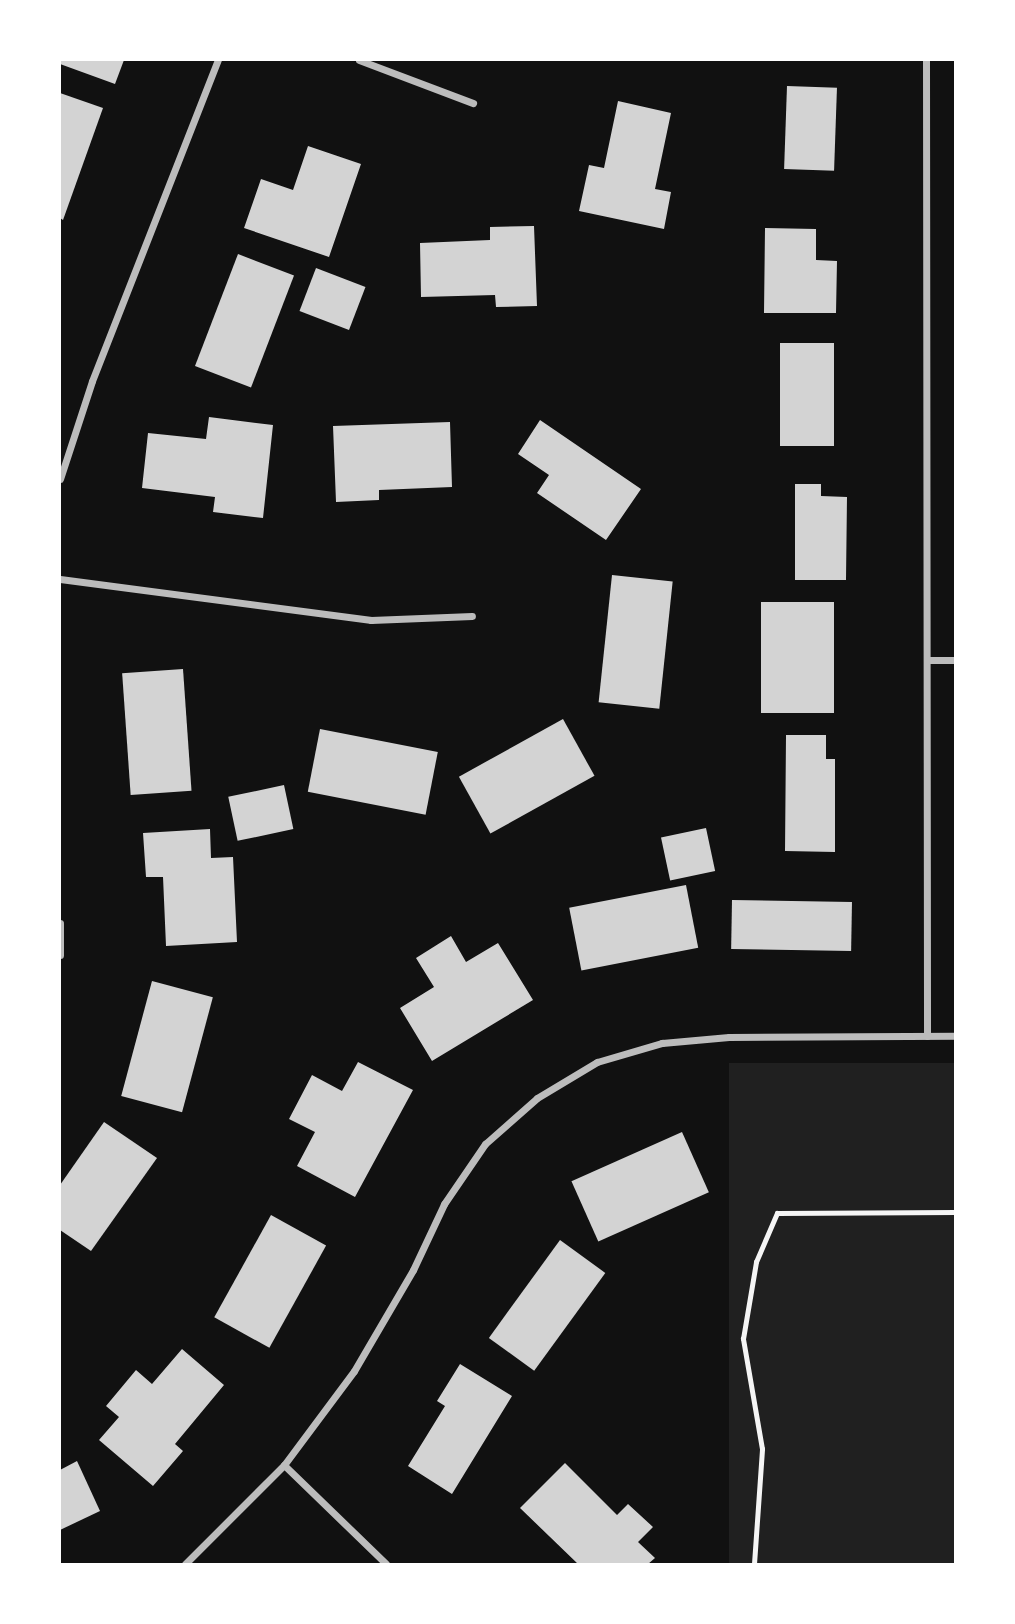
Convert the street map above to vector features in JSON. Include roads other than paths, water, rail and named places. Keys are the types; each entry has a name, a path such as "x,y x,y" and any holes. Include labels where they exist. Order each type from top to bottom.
{"street":[{"path":"60,479 92,381 218,60"},
{"path":"359,60 473,103"},
{"path":"926,60 927,1036"},
{"path":"60,579 371,620 472,617"},
{"path":"927,660 956,660"},
{"path":"60,923 60,955"},
{"path":"186,1564 284,1465 354,1371 444,1204 485,1144 537,1098 597,1062 662,1042 729,1037 956,1036"},
{"path":"284,1465 386,1564"}]}
